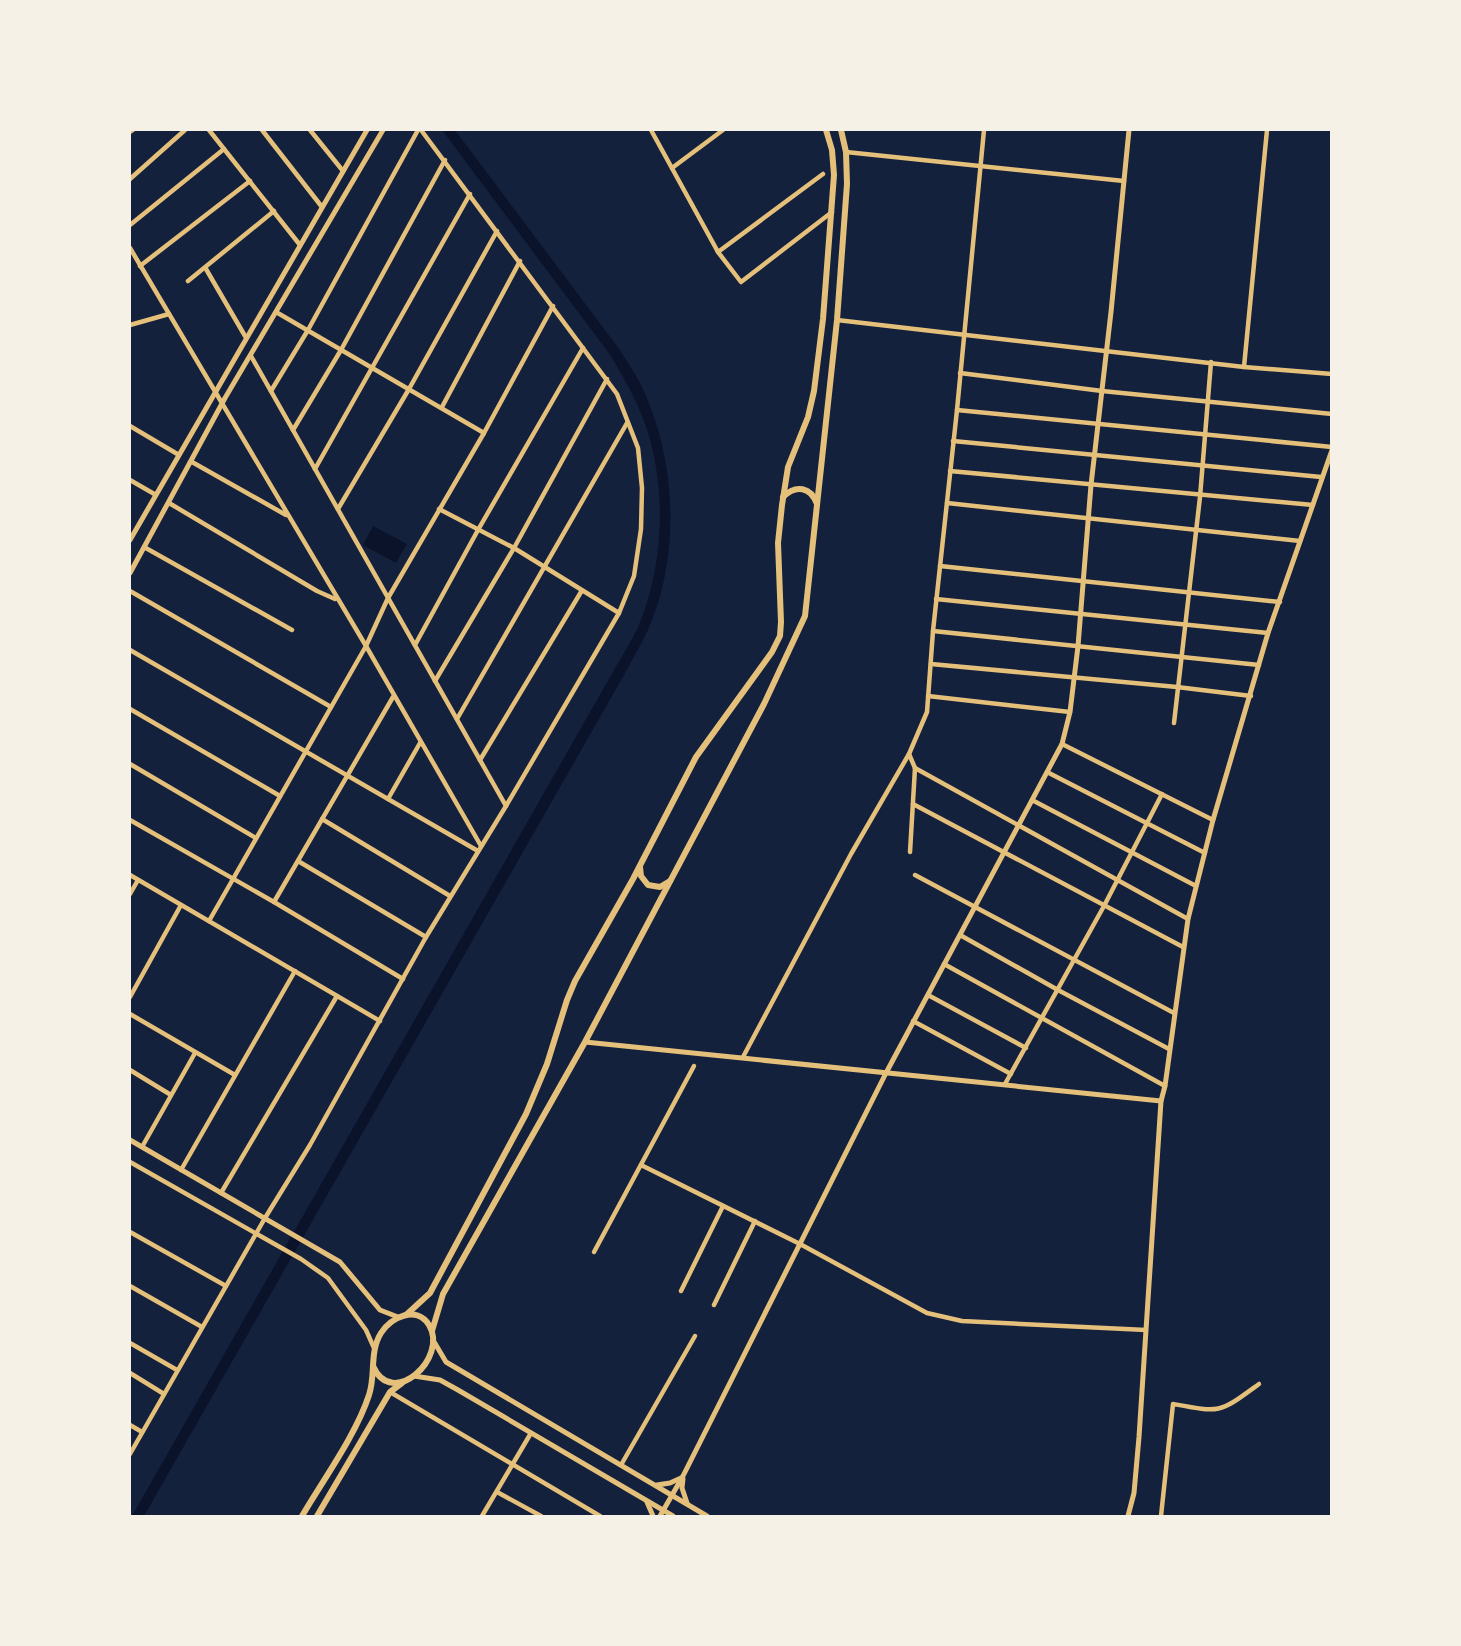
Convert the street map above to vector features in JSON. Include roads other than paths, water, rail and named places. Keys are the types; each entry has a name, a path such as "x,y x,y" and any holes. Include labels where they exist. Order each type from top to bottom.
{"main road":[{"path":"406,1315 430,1293 526,1114 547,1064 567,1000 696,757 772,652 780,636 778,543 783,497 788,467 808,417 814,391 823,319 832,212 832,150 825,130"},
{"path":"317,1517 390,1392 411,1378 429,1357 443,1294 586,1042 764,704 805,616 836,320 846,184 846,152 841,130"},
{"path":"783,497 791,490 806,490 814,496 817,506"},
{"path":"641,865 641,876 648,885 660,887 670,881"},
{"path":"302,1517 355,1426 368,1397 374,1349 382,1332 398,1317 413,1314 422,1318 432,1335"},
{"path":"373,1366 386,1380 397,1382 411,1378"}],"street":[{"path":"130,179 185,130"},
{"path":"209,130 300,245"},
{"path":"262,130 323,207"},
{"path":"310,130 344,172"},
{"path":"130,573 222,405 383,130"},
{"path":"130,1454 255,1234 310,1145 426,937 619,614 634,576 642,529 638,448 617,394 445,160 419,130 271,391"},
{"path":"651,130 718,252 741,282 832,212"},
{"path":"671,168 723,130"},
{"path":"743,1057 856,846 909,754 927,712 984,130"},
{"path":"662,1514 886,1073 1062,744 1070,712 1078,646 1091,485 1129,130"},
{"path":"1244,367 1267,130"},
{"path":"130,538 245,337 344,172 363,131"},
{"path":"130,225 224,149"},
{"path":"846,152 1124,181"},
{"path":"293,430 341,350 445,160"},
{"path":"718,252 823,174"},
{"path":"140,266 250,181"},
{"path":"315,468 470,194"},
{"path":"188,281 274,211"},
{"path":"338,509 410,389 497,231"},
{"path":"130,252 366,646 480,849"},
{"path":"442,407 520,261"},
{"path":"206,269 245,337"},
{"path":"209,921 366,646 388,598 484,433 553,306"},
{"path":"276,312 484,433"},
{"path":"130,325 169,314"},
{"path":"836,320 1244,367 1332,374"},
{"path":"415,645 583,348"},
{"path":"251,356 506,806"},
{"path":"1174,723 1200,497 1212,362"},
{"path":"960,373 1102,391 1332,414"},
{"path":"435,681 514,548 607,379"},
{"path":"957,410 1332,449 1268,633 1213,820 1188,919 1161,1101 1134,1493 1128,1517"},
{"path":"457,719 627,423"},
{"path":"130,426 179,455"},
{"path":"953,440 1321,477"},
{"path":"192,462 287,515"},
{"path":"950,471 1200,497 1312,505"},
{"path":"130,480 156,495"},
{"path":"169,503 317,591 336,599"},
{"path":"947,503 1300,541"},
{"path":"439,509 514,548 619,614"},
{"path":"144,547 292,630"},
{"path":"940,566 1280,602"},
{"path":"130,591 331,707"},
{"path":"480,760 581,592"},
{"path":"936,599 1268,633"},
{"path":"933,631 1259,665"},
{"path":"130,650 480,849"},
{"path":"931,664 1251,696"},
{"path":"274,902 393,696"},
{"path":"928,696 1070,712"},
{"path":"130,709 280,796"},
{"path":"388,799 420,743"},
{"path":"1062,744 1213,820"},
{"path":"909,754 915,768 910,852"},
{"path":"130,764 256,838"},
{"path":"915,768 1188,919"},
{"path":"1047,772 1205,853"},
{"path":"1005,1084 1104,906 1162,794"},
{"path":"1032,800 1196,886"},
{"path":"913,804 1183,947"},
{"path":"322,819 450,896"},
{"path":"130,820 403,979"},
{"path":"298,861 426,937"},
{"path":"130,875 380,1021"},
{"path":"915,875 1174,1013"},
{"path":"130,894 138,880"},
{"path":"130,997 181,905"},
{"path":"960,935 1169,1049"},
{"path":"944,964 1165,1086"},
{"path":"181,1170 295,971"},
{"path":"928,995 1026,1048"},
{"path":"221,1193 337,996"},
{"path":"130,1014 235,1075"},
{"path":"914,1021 1011,1074"},
{"path":"586,1042 1161,1101"},
{"path":"142,1147 195,1053"},
{"path":"594,1252 694,1066"},
{"path":"130,1070 171,1095"},
{"path":"130,1140 340,1262 380,1310 398,1317"},
{"path":"130,1162 301,1259 328,1278 366,1330 374,1349"},
{"path":"641,1165 800,1244 927,1314 962,1321 1146,1329"},
{"path":"681,1291 723,1206"},
{"path":"714,1305 755,1221"},
{"path":"130,1232 226,1286"},
{"path":"130,1286 202,1327"},
{"path":"432,1335 446,1362 707,1517"},
{"path":"621,1465 695,1336"},
{"path":"130,1343 177,1370"},
{"path":"130,1373 164,1394"},
{"path":"411,1378 440,1380 645,1499 662,1514 673,1517"},
{"path":"1161,1517 1173,1404 1219,1410 1259,1384"},
{"path":"390,1392 600,1517"},
{"path":"130,1425 142,1432"},
{"path":"482,1517 531,1433"},
{"path":"654,1485 670,1483 683,1476"},
{"path":"683,1476 683,1494 688,1506"},
{"path":"497,1492 541,1517"},
{"path":"645,1499 653,1517"}],"water":[{"path":"442,130 455,130 620,350 640,382 654,416 668,477 670,541 665,572 658,603 647,632 624,675 144,1516 132,1516 629,644 638,627 652,583 659,536 659,489 651,443 634,398 611,356"},
{"path":"373,526 407,544 396,563 363,545"}]}
